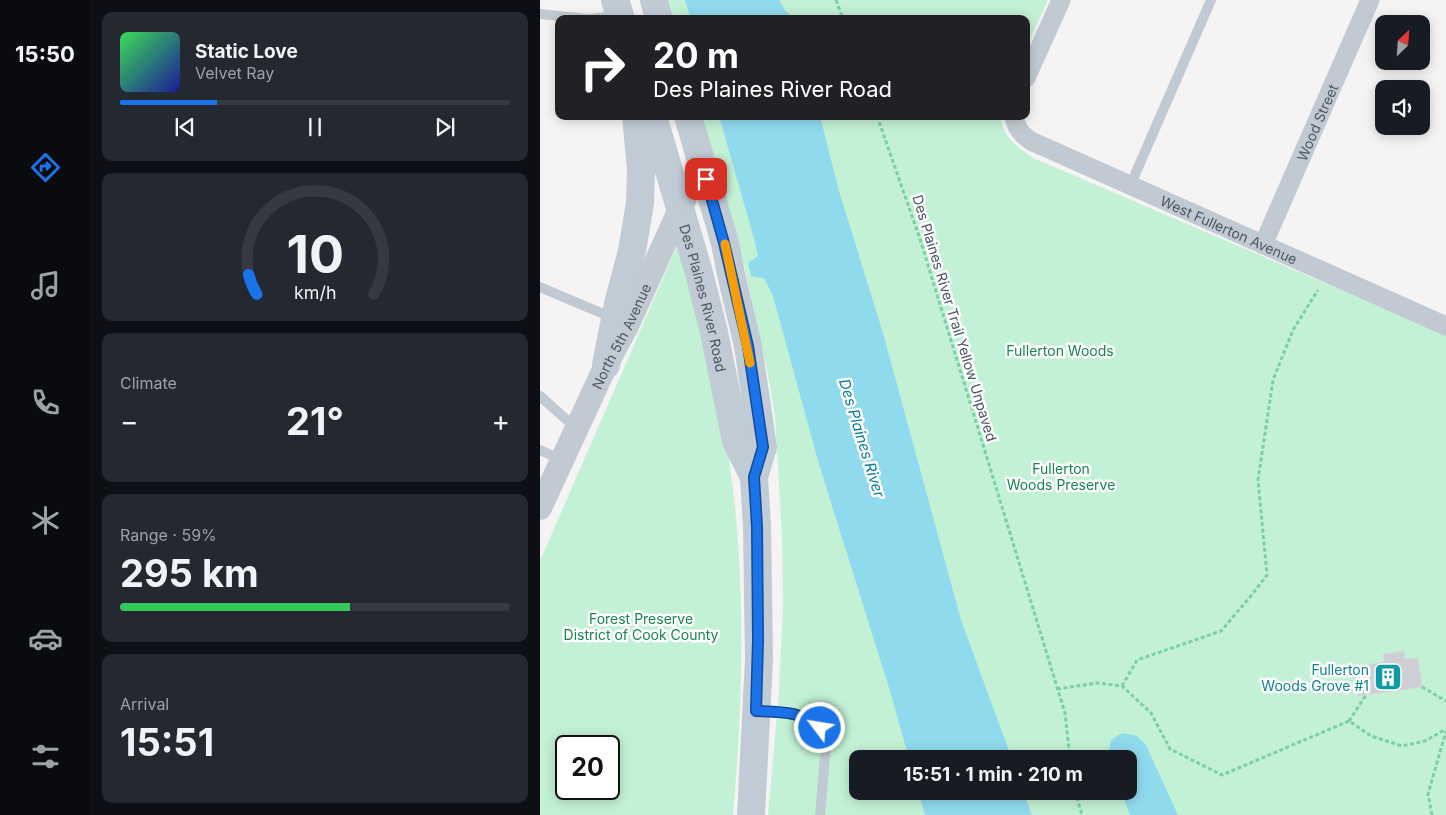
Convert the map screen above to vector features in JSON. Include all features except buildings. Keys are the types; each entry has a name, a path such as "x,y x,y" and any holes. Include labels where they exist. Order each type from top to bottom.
{"main road":[{"path":"654,0 658,15"},
{"path":"606,365 621,322 640,203 641,169 636,120"},
{"name":"Des Plaines River Road","path":"653,120 714,332 736,442 754,477"},
{"name":"Des Plaines River Road","path":"689,120 724,243 748,346 763,447 754,477 757,527 758,649 751,815"}],"street":[{"path":"1030,69 1061,0"},
{"name":"Wood Street","path":"1262,244 1370,0"},
{"name":"West Fullerton Avenue","path":"1015,120 1021,134 1030,141 1446,326"},
{"name":"North 5th Avenue","path":"621,322 680,209 701,163"},
{"name":"North 5th Avenue","path":"540,508 606,365"}],"lane":[{"path":"1130,186 1211,0"},
{"path":"604,15 619,11"},
{"path":"540,14 555,16"},
{"path":"540,287 621,322"},
{"path":"540,396 577,429"},
{"path":"540,450 562,460"},
{"path":"756,711 797,714 807,717 824,734 826,745 820,815"}],"path":[{"path":"836,0 842,15"},
{"name":"Des Plaines River Trail Yellow Unpaved","path":"878,120 920,239 1065,713 1069,750"},
{"path":"1122,686 1137,660 1221,631 1267,575 1258,480 1273,380 1293,330 1318,290"},
{"path":"1057,689 1097,683 1122,686 1151,713 1170,749 1222,775 1349,721 1366,695"},
{"path":"1422,687 1446,701"},
{"path":"1349,721 1371,736 1402,746 1425,741 1446,730"},
{"path":"1432,815 1428,794 1446,730"},
{"path":"1078,800 1082,815"}],"green space":[{"path":"669,0 1048,0 1030,39 1030,15 673,15"},
{"name":"Fullerton Woods","path":"703,120 1001,120 1004,130 1012,141 1033,158 1446,335 1446,815 768,815 779,693 783,607 782,536 775,416 768,374 745,269"},
{"name":"Forest Preserve District of Cook County","path":"677,246 680,246 720,407 735,509 741,611 741,662 740,713 733,815 540,815 540,561"}],"water":[{"path":"685,0 779,0 790,15 690,15"},
{"name":"Des Plaines River","path":"720,120 821,120 839,191 883,333 961,620 1009,750 906,750 890,691 818,461 773,296 764,278 751,276 748,263 758,256"},
{"path":"1122,733 1137,736 1146,745 1178,815 1130,815 1124,800 1137,800 1137,750 1109,750 1111,740"},
{"path":"921,800 1026,800 1032,815 925,815"}],"slow traffic":[{"path":"725,244 748,346 750,363"}],"place":[{"name":"Fullerton Woods Grove #1","path":"1388,677"}],"route":[{"path":"706,179 724,243 748,346 763,447 754,477 757,527 758,640 756,711 797,714 814,721 820,728"}],"park label":[{"name":"Fullerton Woods Preserve","path":"1061,476"}]}
